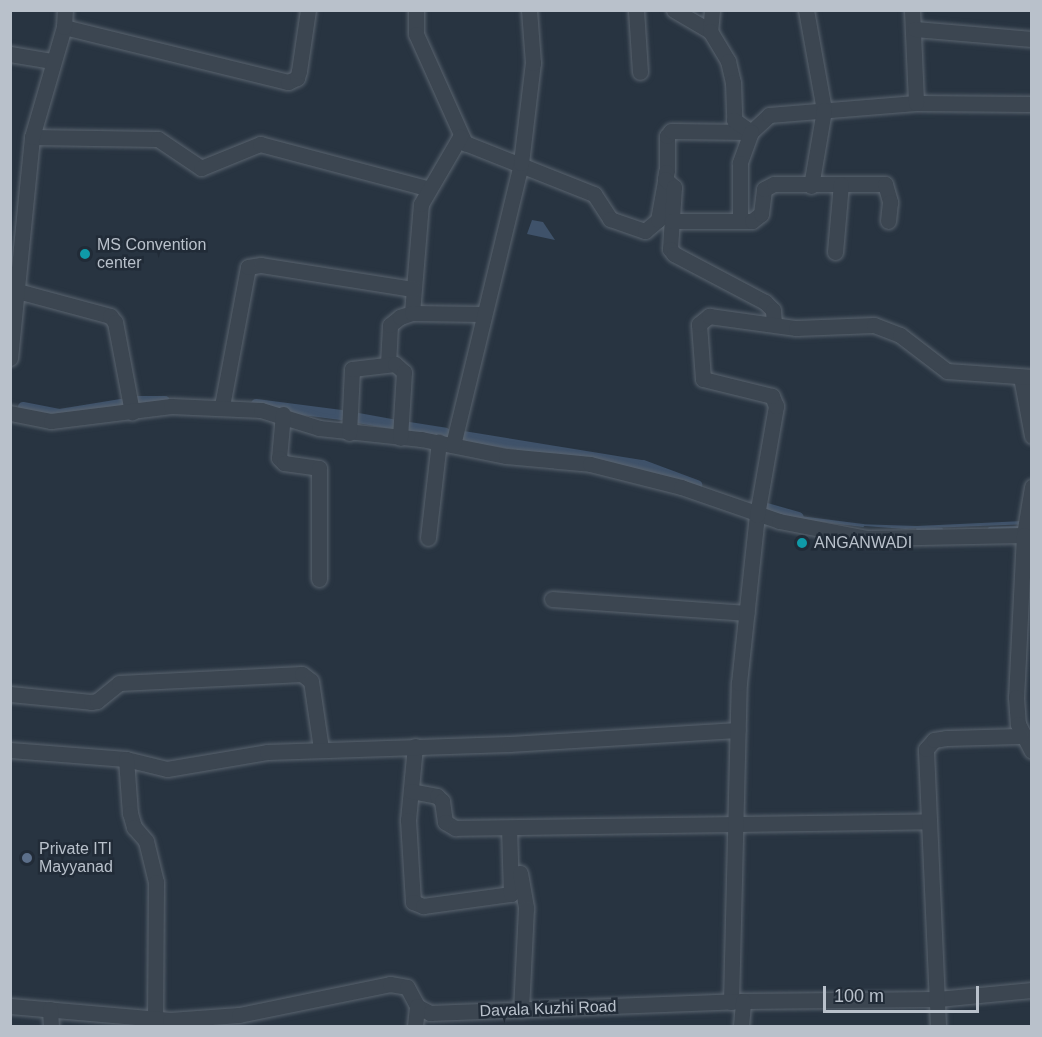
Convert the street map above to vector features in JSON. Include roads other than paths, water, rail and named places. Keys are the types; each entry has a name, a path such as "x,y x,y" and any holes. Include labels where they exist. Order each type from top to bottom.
{"street":[{"path":"10,358 13,290 32,137 63,27 64,10"},
{"path":"63,27 288,82 297,78 299,71 308,10"},
{"path":"416,10 416,34 460,137 472,147 521,163 594,194 610,219 645,231 658,220 667,170 667,136 671,131 751,132"},
{"path":"428,538 446,443 483,314 521,163 533,63 529,10"},
{"path":"636,10 640,72"},
{"path":"674,10 710,31 728,61 734,120 751,132"},
{"path":"710,31 712,10"},
{"path":"806,10 824,110 811,186"},
{"path":"912,10 915,29 916,103"},
{"path":"915,29 1032,39"},
{"path":"10,54 52,61"},
{"path":"740,221 740,163 751,132 769,115 916,103 1032,104"},
{"path":"32,137 158,139 201,168 260,144 427,188"},
{"path":"412,313 418,214 427,188 460,137"},
{"path":"667,170 665,179 674,187 670,249 674,255 765,302 773,310 774,324"},
{"path":"835,252 841,184"},
{"path":"672,221 758,219 767,185 841,184 885,184 890,202 888,221"},
{"path":"222,406 248,267 261,265 413,289"},
{"path":"13,290 110,316 115,322 132,412"},
{"path":"388,364 390,326 399,317 412,313 483,314"},
{"path":"741,1026 737,1001 735,824 738,730 746,614 757,515 775,400 703,379 699,324 709,316 796,328 874,325 900,335 947,371 1026,377 1032,436"},
{"path":"349,433 352,369 388,364 400,367 404,372 400,438"},
{"path":"10,413 51,421 171,406 222,406 283,414 319,428 349,433 446,443 506,456 590,464 681,487 757,515 867,538 1024,535"},
{"path":"283,414 279,458 284,463 319,468 319,579"},
{"path":"1032,487 1024,535 1016,697 1021,736 1032,751"},
{"path":"552,599 746,614"},
{"path":"10,694 91,702 102,698 119,682 302,674 311,681 321,749"},
{"path":"10,750 126,759 167,770 267,752 738,730"},
{"path":"938,1026 929,820 929,744 946,738 1021,736"},
{"path":"416,746 411,791 410,896 418,905 511,894 513,828"},
{"path":"126,759 130,813 134,827 147,841 156,882 155,1020"},
{"path":"411,791 437,796 448,826 513,828 929,820"},
{"path":"513,828 526,908 521,1010"},
{"path":"10,1006 193,1023 390,984 406,987 417,1006 415,1026"},
{"name":"Davala Kuzhi Road","path":"417,1006 430,1013 737,1001 938,999 1032,990"},
{"path":"51,1009 51,1026"}],"water":[{"path":"532,220 543,222 555,240 527,234"},
{"path":"1024,521 1032,524 905,529 824,523 917,526"}],"waterway":[{"path":"138,401 165,401"},
{"path":"23,407 60,414 121,404"},
{"path":"256,404 341,415"},
{"path":"358,418 392,424"},
{"path":"409,427 446,433"},
{"path":"463,436 643,465 697,485"},
{"path":"767,508 799,517"},
{"path":"799,517 863,525"},
{"path":"989,528 1020,527"},
{"path":"917,528 941,529"}],"place":[{"name":"MS Convention center","path":"85,254"},
{"name":"ANGANWADI","path":"802,543"},
{"name":"Private ITI Mayyanad","path":"27,858"}]}
